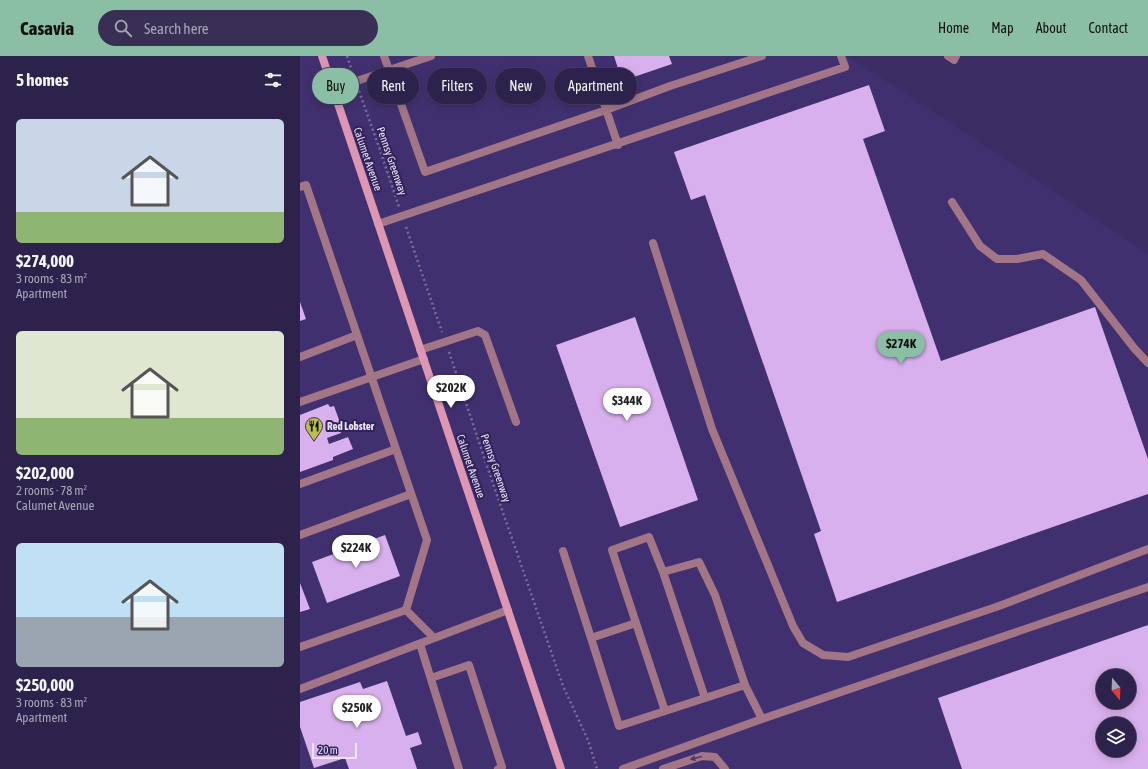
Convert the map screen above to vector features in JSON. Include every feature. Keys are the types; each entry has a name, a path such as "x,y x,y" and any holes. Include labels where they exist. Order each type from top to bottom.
{"main road":[{"name":"Calumet Avenue","path":"322,56 326,68"},
{"name":"Calumet Avenue","path":"338,104 561,769"}],"lane":[{"path":"384,56 388,68"},
{"path":"398,68 432,56"},
{"path":"588,56 618,145"},
{"path":"401,104 425,172 606,110 670,86 762,56"},
{"path":"378,224 618,145 845,67 841,56"},
{"path":"948,56 954,60 956,56"},
{"path":"300,187 306,185 427,540 406,610"},
{"path":"952,202 980,246 997,259 1017,259 1043,254 1080,280 1134,348 1148,363"},
{"path":"653,243 712,429 793,626 803,643 823,655 848,657 999,606 1148,549"},
{"path":"420,350 478,331 485,335 516,422"},
{"path":"300,357 357,335"},
{"path":"300,402 424,360"},
{"path":"300,484 396,449"},
{"path":"300,535 411,494"},
{"path":"665,711 612,550 649,537 663,572 705,698"},
{"path":"563,551 618,726 745,685"},
{"path":"663,572 699,562 715,596 745,685 762,719"},
{"path":"623,769 762,719 1148,587"},
{"path":"406,610 434,638"},
{"path":"300,647 406,610"},
{"path":"300,689 508,610"},
{"path":"591,638 636,623"},
{"path":"420,644 459,769"},
{"path":"431,678 469,665 502,767 498,769"},
{"path":"663,769 702,756 715,757 725,769"}],"path":[{"name":"Pennsy Greenway","path":"347,56 351,68"},
{"name":"Pennsy Greenway","path":"359,90 563,686 588,740 597,769"}],"shaded area":[{"path":"300,56 848,56 1148,254 1148,769 300,769"}],"building":[{"path":"614,56 669,56 672,64 637,76 637,68 618,68"},
{"path":"869,85 885,131 863,139 941,361 1095,307 1148,459 1148,494 837,602 814,534 821,531 705,195 691,200 674,152"},
{"path":"300,302 306,319 300,321"},
{"path":"635,317 698,500 620,527 556,345"},
{"name":"Red Lobster","path":"328,404 330,407 334,406 342,428 340,429 341,433 327,438 329,444 348,437 353,449 333,457 333,460 300,472 300,415"},
{"path":"385,535 400,576 327,603 312,562"},
{"path":"300,583 310,609 300,612"},
{"path":"1148,625 1148,769 962,769 938,698"},
{"path":"387,681 406,736 418,732 422,744 410,748 417,769 349,769 345,758 314,768 300,727 300,702 360,682 363,689"}],"place":[{"name":"Red Lobster","path":"314,441"}]}
